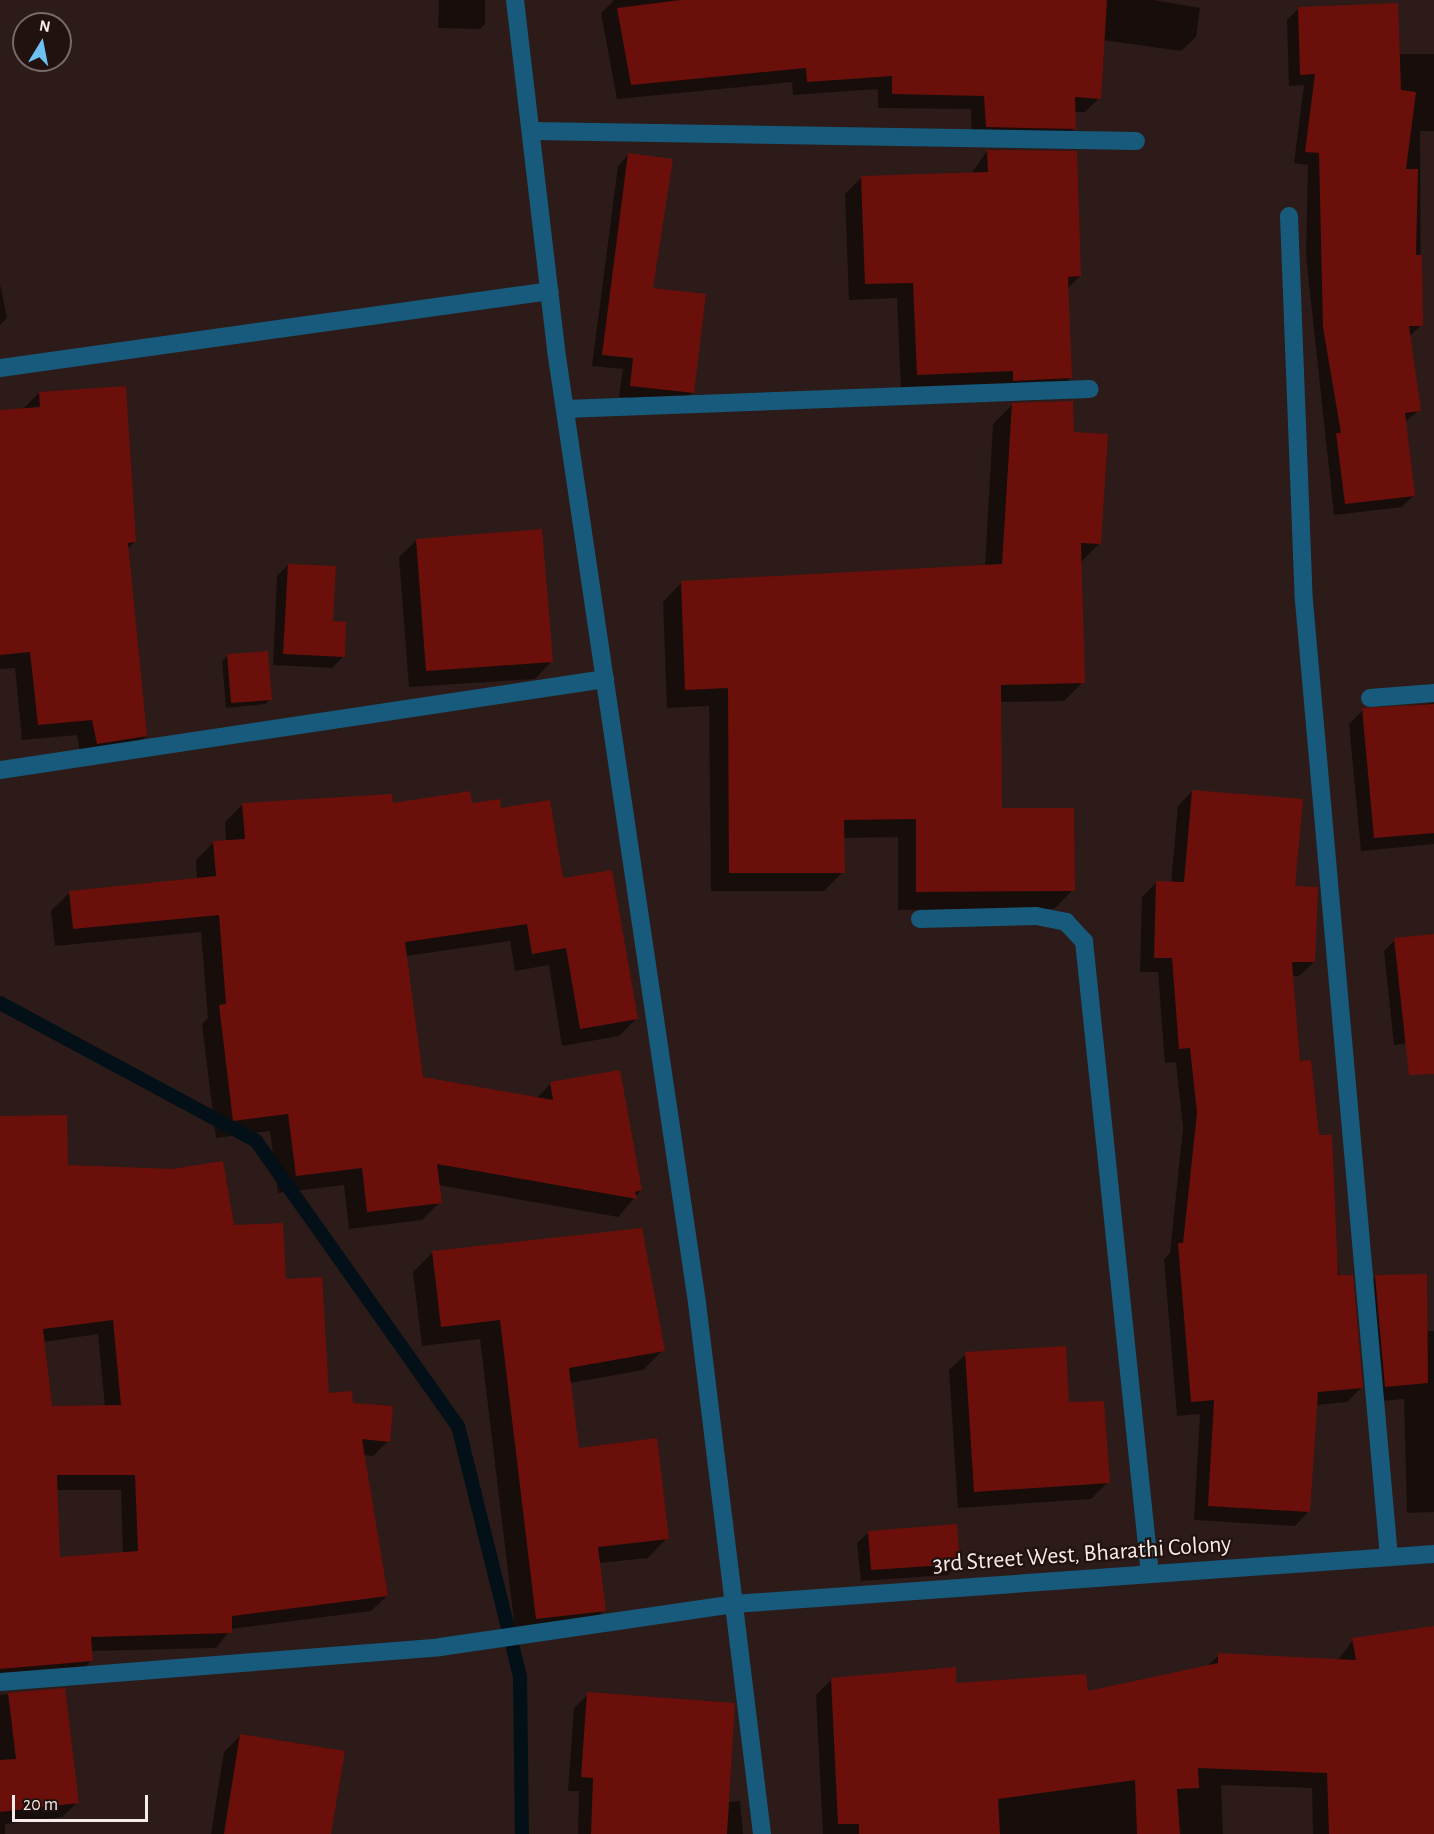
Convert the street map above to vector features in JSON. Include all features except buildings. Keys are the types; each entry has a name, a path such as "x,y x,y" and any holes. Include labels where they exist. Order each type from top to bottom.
{"street":[{"path":"515,0 565,409 697,1303 762,1834"},
{"path":"532,130 1136,141"},
{"path":"1289,216 1305,601 1389,1557"},
{"path":"0,368 550,291"},
{"path":"565,409 1090,389"},
{"path":"0,770 605,679"},
{"path":"1370,698 1434,693"},
{"path":"920,919 1036,916 1066,922 1084,941 1150,1574"},
{"name":"3rd Street West, Bharathi Colony","path":"0,1682 440,1647 540,1635 734,1604 1434,1554"}],"waterway":[{"path":"0,1003 256,1141 458,1426 520,1676 522,1834"}]}
